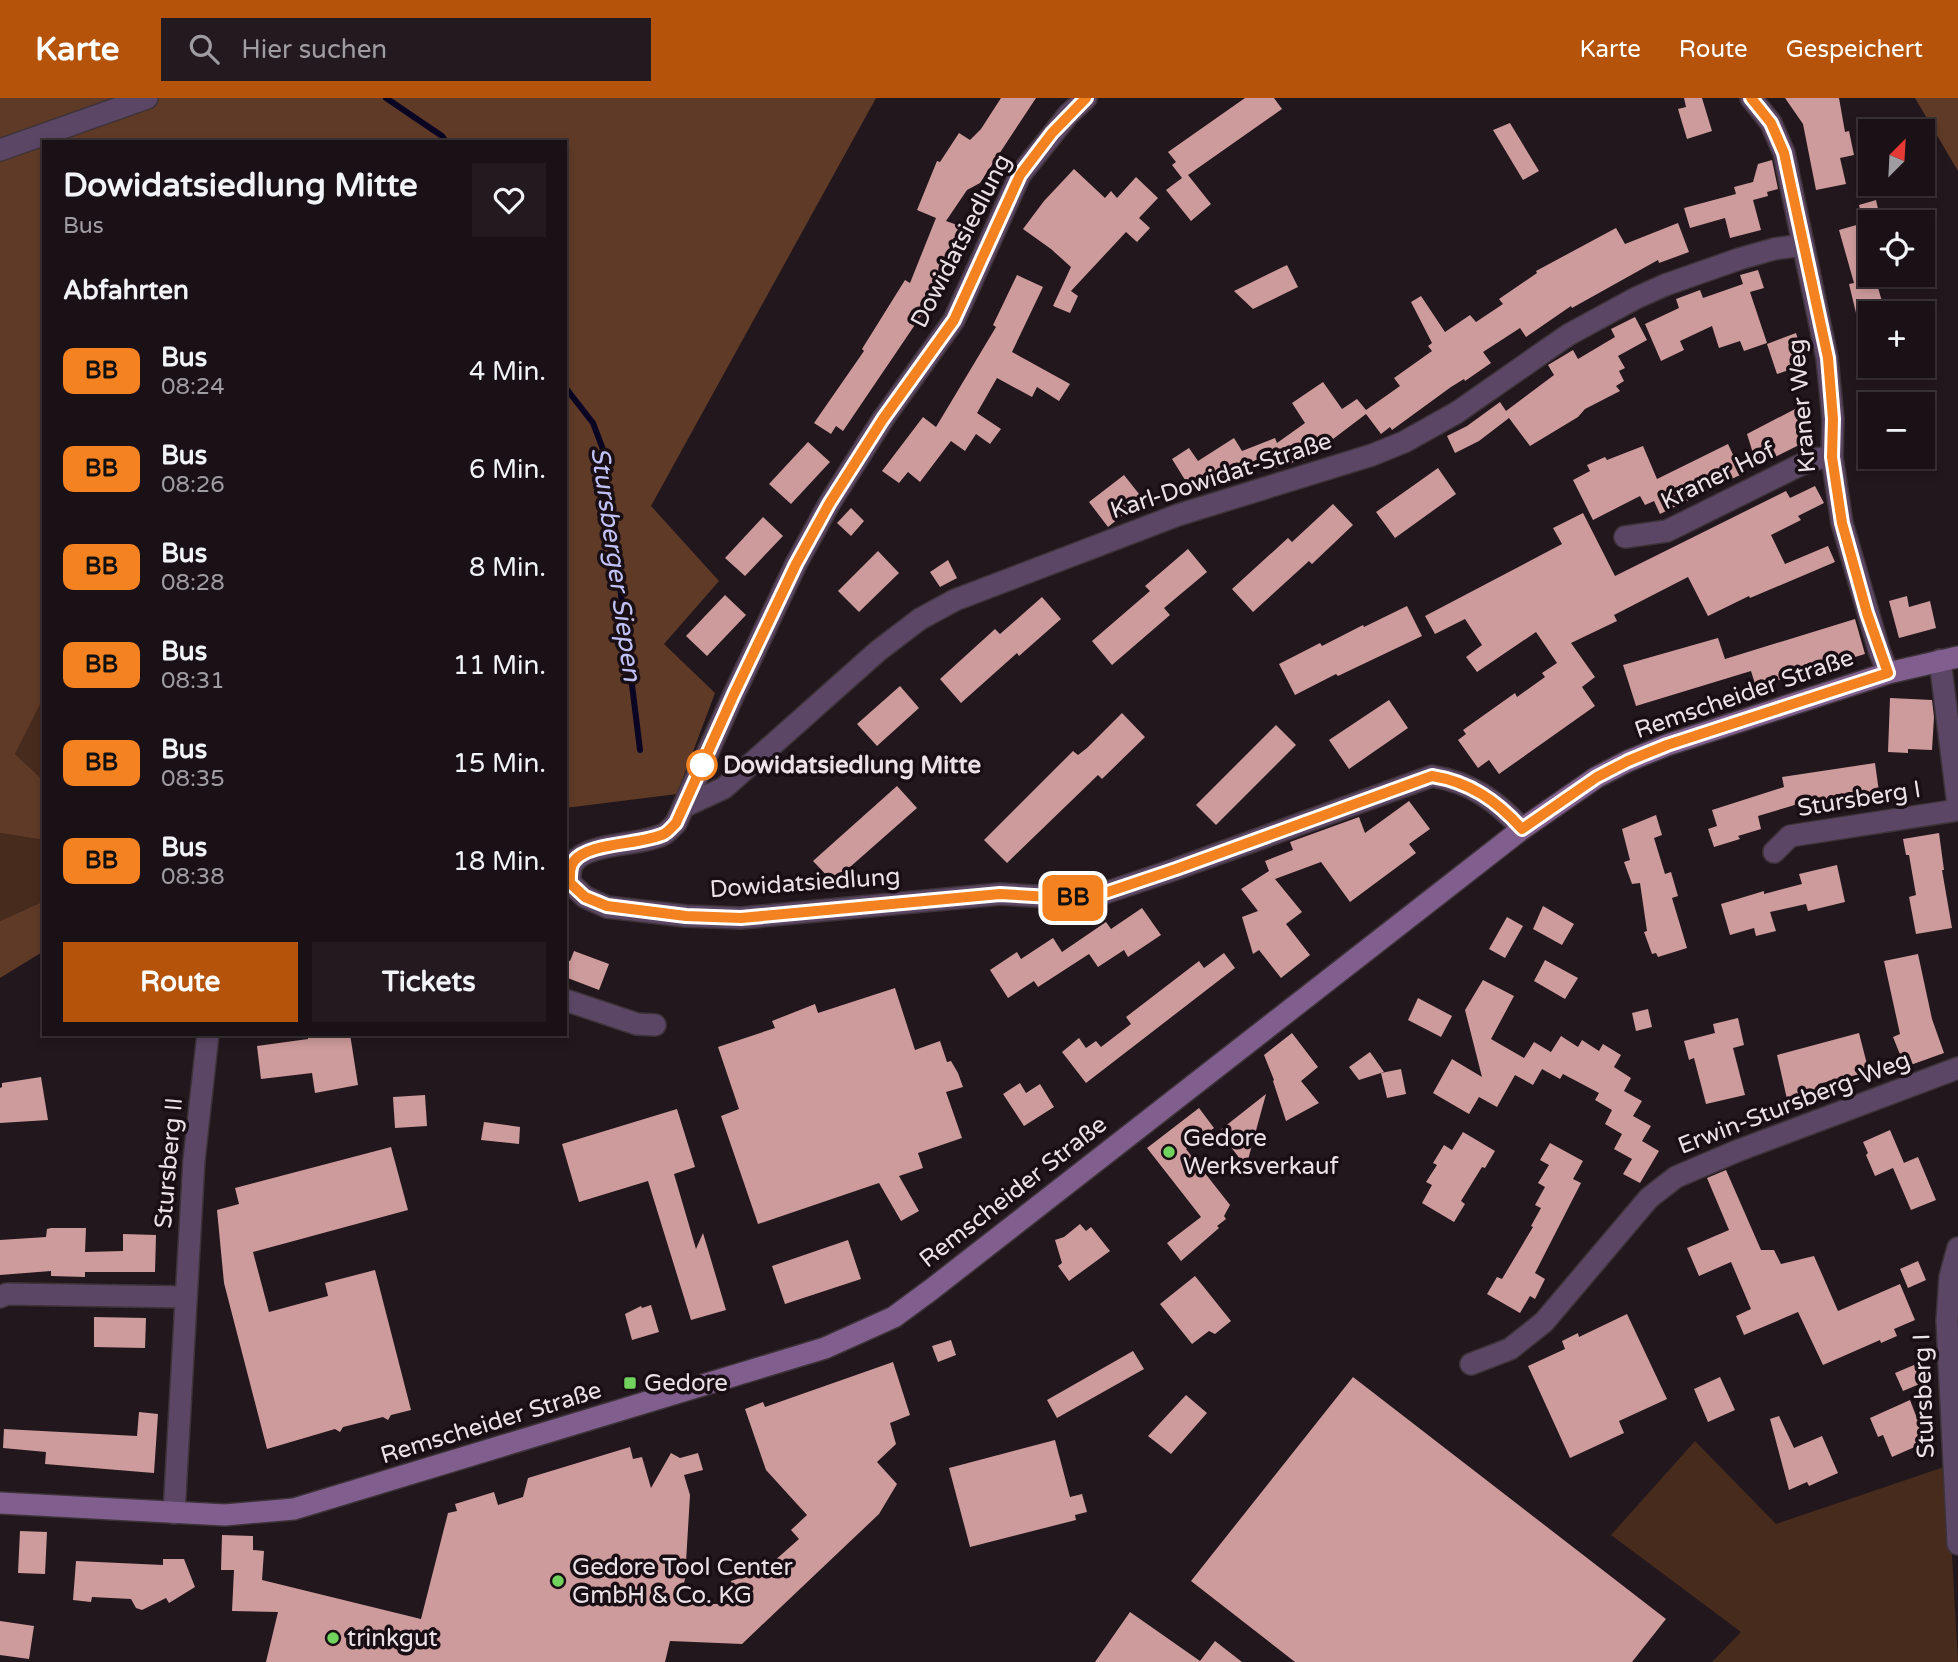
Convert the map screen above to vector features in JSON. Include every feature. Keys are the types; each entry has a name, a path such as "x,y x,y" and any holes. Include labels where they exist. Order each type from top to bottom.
{"main road":[{"name":"Remscheider Straße","path":"0,1503 174,1513 256,1513 293,1509 825,1348 894,1317 1002,1236 1522,829 1597,777 1667,745 1888,673 1949,658"}],"street":[{"path":"0,150 147,98"},
{"name":"Dowidatsiedlung","path":"1086,98 1052,133 1020,175 954,320 883,419 829,504 796,564 676,823 665,834 587,852 575,860 568,870 570,883 585,897 607,906 686,916 741,918 1000,894 1087,899 1432,776 1450,779 1483,794 1503,808 1522,829"},
{"name":"Kraner Weg","path":"1751,98 1771,123 1784,153 1828,358 1833,419 1832,457 1842,523 1875,638 1888,673"},
{"name":"Karl-Dowidat-Straße","path":"685,806 724,788 878,651 920,619 955,600 1178,515 1372,455 1404,442 1456,413 1568,335 1636,298 1739,259 1774,249 1802,245"},
{"name":"Kraner Hof","path":"1625,537 1667,531 1798,466 1815,459 1832,457"},
{"name":"Stursberg I","path":"1774,852 1790,836 1958,808 1949,658"},
{"path":"567,1001 637,1024 655,1025"},
{"name":"Stursberg II","path":"174,1513 194,1160 208,1036"},
{"name":"Erwin-Stursberg-Weg","path":"1471,1364 1510,1349 1544,1322 1649,1198 1676,1177 1737,1151 1958,1068"},
{"name":"Stursberg I","path":"1958,1248 1950,1277 1947,1321 1958,1544"},
{"path":"0,1297 7,1294 186,1297"}],"shaded area":[{"path":"0,98 876,98 651,506 719,581 664,644 715,693 677,794 567,808 567,140 42,140 42,701 15,754 42,779 42,840 0,833"},
{"path":"1915,98 1958,98 1958,171 1936,134 1936,119 1927,119"},
{"path":"42,701 42,779 15,754"},
{"path":"0,833 42,840 42,902 0,921"},
{"path":"42,902 42,952 0,978 0,921"},
{"path":"1695,1441 1776,1524 1947,1466 1958,1662 1712,1662 1741,1632 1611,1535"}],"building":[{"path":"1001,98 1036,98 980,183 967,190 946,221 963,227 927,307 843,431 836,426 831,434 814,423 864,351 862,349 905,280 910,283 936,218 917,210 937,161 940,162 959,133 970,140 981,129"},
{"path":"1245,98 1274,98 1282,109 1188,175 1211,204 1191,221 1166,190 1182,178 1172,165 1176,162 1168,152"},
{"path":"1684,98 1702,98 1712,131 1687,139 1678,109 1686,107"},
{"path":"1785,98 1839,98 1845,132 1849,131 1854,155 1840,158 1846,184 1816,190 1803,124"},
{"path":"1510,123 1539,171 1523,180 1493,130"},
{"path":"1772,160 1778,189 1767,192 1768,196 1753,200 1761,230 1730,238 1725,218 1690,228 1684,208 1736,194 1734,187 1753,182 1758,164"},
{"path":"1074,169 1105,198 1111,191 1117,198 1136,177 1158,198 1139,218 1150,228 1137,242 1126,232 1071,291 1078,296 1070,313 1053,306 1071,267 1023,229 1044,201"},
{"path":"1876,200 1878,210 1860,210 1859,205"},
{"path":"1678,223 1689,252 1659,263 1658,260 1572,308 1571,306 1526,337 1520,328 1483,352 1491,363 1451,387 1392,430 1390,427 1381,434 1366,414 1304,461 1301,457 1289,465 1286,461 1273,470 1267,453 1209,489 1204,480 1190,488 1172,459 1189,448 1198,461 1234,438 1242,451 1275,438 1277,443 1305,423 1292,403 1323,382 1342,409 1357,399 1366,410 1400,386 1394,378 1432,351 1428,346 1432,343 1411,302 1421,296 1445,332 1470,315 1476,322 1503,304 1499,299 1537,273 1536,271 1616,228 1625,244"},
{"path":"1858,225 1858,287 1878,287 1882,301 1858,301 1856,313 1849,284 1854,283 1839,230"},
{"path":"1287,265 1298,287 1253,309 1234,291"},
{"path":"1758,270 1764,288 1750,292 1767,343 1744,351 1740,341 1719,348 1712,326 1680,341 1684,350 1661,361 1645,324 1679,308 1676,299 1700,290 1703,298 1743,284 1740,275"},
{"path":"1017,275 1043,287 1012,352 1070,384 1059,401 1037,387 1032,397 997,378 977,413 1001,429 990,444 976,434 965,451 951,441 920,482 908,472 899,483 882,471 923,417 936,427 996,327 993,325"},
{"path":"1635,317 1647,340 1618,356 1625,368 1619,371 1624,381 1616,386 1620,391 1585,409 1578,417 1530,446 1509,418 1479,441 1455,453 1447,436 1467,426 1500,402 1506,411 1554,375 1548,365 1573,350 1578,359 1615,337 1611,329"},
{"path":"1796,333 1806,364 1777,374 1767,344"},
{"path":"1797,408 1805,425 1797,430 1803,443 1757,466 1747,434"},
{"path":"808,442 830,462 791,504 769,484"},
{"path":"1728,444 1742,474 1660,514 1654,501 1645,505 1640,496 1593,520 1573,480 1590,471 1587,465 1643,446 1657,479"},
{"path":"1438,468 1456,494 1395,538 1376,512"},
{"path":"1124,475 1143,499 1108,527 1089,502"},
{"path":"1815,486 1824,503 1798,516 1801,520 1771,535 1785,564 1828,546 1835,562 1750,598 1749,596 1708,616 1688,577 1614,615 1617,621 1571,643 1595,677 1582,687 1595,706 1499,774 1489,760 1478,768 1458,740 1466,734 1463,730 1515,693 1517,697 1545,677 1542,673 1557,663 1536,632 1477,672 1466,657 1482,645 1465,619 1435,634 1425,616 1562,544 1553,528 1583,513 1615,576 1786,491 1790,498"},
{"path":"1333,504 1353,525 1312,564 1309,561 1253,612 1232,589 1288,538 1292,542"},
{"path":"851,508 864,521 851,536 837,523"},
{"path":"763,517 783,536 745,576 725,558"},
{"path":"1188,549 1207,572 1164,608 1170,615 1112,665 1092,641 1150,591 1145,586"},
{"path":"878,551 899,573 859,612 838,591"},
{"path":"948,560 957,578 940,587 930,572"},
{"path":"725,595 746,615 707,656 686,636"},
{"path":"1907,596 1909,607 1930,601 1936,628 1899,638 1889,601"},
{"path":"1042,597 1061,619 1019,656 1017,653 961,703 940,679 995,629 1000,634"},
{"path":"1407,606 1422,636 1295,695 1279,664 1320,643 1322,646"},
{"path":"1855,619 1865,654 1756,687 1751,671 1636,706 1623,665 1718,638 1725,659"},
{"path":"900,686 919,708 877,746 857,724"},
{"path":"1890,698 1932,700 1932,750 1888,752"},
{"path":"1389,700 1408,728 1349,769 1329,740"},
{"path":"1122,713 1145,737 1102,779 1098,775 1007,863 984,840 1073,751 1078,755"},
{"path":"1276,725 1296,745 1216,825 1196,805"},
{"path":"1875,763 1879,792 1798,804 1758,816 1761,829 1714,847 1708,829 1717,826 1712,810 1784,787 1782,777"},
{"path":"897,786 917,808 833,882 813,861"},
{"path":"1409,801 1430,829 1409,844 1416,853 1350,902 1321,862 1275,879 1302,912 1286,924 1310,955 1281,978 1259,950 1253,954 1242,917 1258,911 1241,889 1269,871 1265,861 1293,850 1290,842 1359,817 1365,833"},
{"path":"1656,815 1662,835 1654,838 1665,874 1671,872 1678,896 1672,898 1687,948 1658,957 1656,953 1652,954 1644,932 1647,931 1640,883 1632,884 1624,862 1630,860 1622,829"},
{"path":"1939,833 1952,928 1916,934 1909,897 1916,895 1909,855 1906,855 1903,839"},
{"path":"1837,865 1845,902 1808,911 1806,904 1770,912 1776,931 1756,936 1754,928 1730,935 1721,904 1764,891 1764,894 1802,884 1799,874"},
{"path":"1543,906 1574,924 1562,945 1533,929"},
{"path":"1142,908 1161,935 1128,957 1124,950 1098,967 1089,954 1038,987 1034,981 1008,998 990,970 1017,952 1021,959 1053,938 1062,952 1106,922 1111,929"},
{"path":"1507,917 1523,926 1505,958 1489,949"},
{"path":"574,951 609,964 599,990 567,978 567,960 570,961"},
{"path":"1224,953 1235,968 1086,1083 1062,1052 1079,1038 1086,1048 1096,1041 1101,1047 1131,1024 1126,1017 1199,961 1204,968"},
{"path":"1918,954 1932,1019 1944,1053 1905,1067 1893,1037 1900,1034 1884,961"},
{"path":"1545,960 1578,978 1565,999 1534,981"},
{"path":"1483,980 1514,996 1491,1039 1524,1058 1534,1042 1551,1052 1561,1036 1578,1047 1582,1040 1599,1051 1603,1044 1621,1055 1614,1067 1631,1078 1624,1091 1642,1101 1633,1116 1651,1126 1642,1141 1659,1151 1640,1183 1623,1174 1632,1159 1614,1149 1622,1134 1605,1124 1612,1110 1595,1100 1599,1093 1563,1074 1560,1079 1542,1069 1533,1085 1515,1075 1497,1107 1479,1097 1469,1114 1433,1093 1452,1059 1482,1077 1465,1010"},
{"path":"895,988 915,1050 940,1041 947,1062 951,1061 958,1073 963,1087 946,1092 962,1138 918,1153 923,1168 899,1176 919,1211 901,1221 879,1183 758,1224 721,1116 739,1109 718,1047 775,1028 772,1021 815,1004 818,1013"},
{"path":"1418,998 1452,1016 1441,1037 1408,1020"},
{"path":"1648,1009 1652,1027 1636,1031 1632,1013"},
{"path":"1738,1018 1744,1045 1733,1048 1745,1095 1706,1104 1694,1058 1689,1060 1684,1041 1715,1033 1713,1024"},
{"path":"1292,1033 1318,1067 1301,1081 1319,1103 1286,1121 1264,1055"},
{"path":"1859,1033 1869,1072 1818,1084 1820,1091 1787,1099 1777,1055"},
{"path":"308,1036 350,1036 358,1085 315,1093 312,1073 261,1079 257,1046 308,1039"},
{"path":"1370,1052 1384,1072 1359,1080 1349,1067"},
{"path":"1401,1069 1406,1094 1387,1098 1381,1073"},
{"path":"41,1077 48,1120 0,1123 2,1083"},
{"path":"1020,1083 1026,1093 1040,1084 1054,1107 1024,1126 1003,1094"},
{"path":"1266,1094 1246,1167 1219,1131"},
{"path":"425,1095 427,1126 395,1128 393,1097"},
{"path":"1199,1108 1214,1128 1186,1149 1230,1205 1224,1216 1226,1219 1217,1226 1219,1228 1181,1261 1167,1243 1201,1217 1147,1148"},
{"path":"677,1109 695,1167 674,1174 696,1249 703,1233 726,1310 691,1320 648,1181 579,1202 562,1144"},
{"path":"484,1122 520,1127 519,1144 481,1140"},
{"path":"1890,1130 1904,1163 1918,1157 1936,1200 1911,1210 1893,1168 1875,1176 1863,1142"},
{"path":"1463,1132 1495,1151 1461,1201 1465,1204 1454,1222 1422,1203 1432,1185 1426,1182 1437,1165 1433,1163 1444,1145 1452,1150"},
{"path":"1550,1143 1583,1161 1573,1179 1581,1183 1535,1273 1545,1279 1535,1299 1530,1296 1520,1313 1487,1294 1497,1277 1502,1279 1533,1227 1531,1226 1541,1208 1535,1205 1545,1187 1538,1183 1549,1165 1540,1160"},
{"path":"391,1147 408,1210 253,1252 269,1312 328,1296 325,1283 375,1270 411,1410 391,1415 388,1420 383,1417 343,1427 340,1432 335,1429 267,1449 224,1283 217,1210 239,1204 235,1188"},
{"path":"1726,1170 1761,1250 1774,1250 1781,1264 1814,1256 1838,1311 1900,1284 1915,1320 1894,1329 1897,1336 1881,1343 1880,1340 1823,1365 1798,1312 1744,1335 1736,1316 1751,1309 1731,1262 1699,1276 1687,1248 1729,1230 1707,1178"},
{"path":"1080,1224 1086,1231 1091,1227 1110,1251 1069,1281 1058,1266 1062,1263 1055,1240 1064,1237"},
{"path":"86,1228 85,1252 123,1251 123,1234 156,1235 155,1272 85,1272 85,1277 51,1276 51,1271 0,1275 0,1240 46,1237 47,1229"},
{"path":"848,1240 861,1279 785,1304 772,1266"},
{"path":"1918,1261 1926,1280 1908,1288 1900,1269"},
{"path":"1195,1276 1231,1321 1215,1334 1209,1331 1192,1344 1160,1304"},
{"path":"651,1305 659,1332 632,1340 625,1314 641,1306"},
{"path":"1627,1314 1667,1399 1619,1421 1624,1433 1570,1458 1528,1366 1565,1349 1562,1341 1578,1333 1579,1337"},
{"path":"94,1317 146,1318 145,1348 94,1347"},
{"path":"951,1340 956,1355 938,1362 932,1346"},
{"path":"1133,1351 1144,1369 1057,1418 1047,1400"},
{"path":"893,1362 910,1415 890,1423 896,1444 877,1462 897,1484 879,1514 742,1644 670,1641 665,1662 266,1662 278,1612 232,1611 234,1570 221,1570 222,1535 253,1536 253,1550 264,1551 262,1580 421,1619 448,1513 457,1511 455,1504 494,1492 498,1505 523,1497 528,1478 630,1447 633,1459 642,1457 651,1488 671,1453 680,1458 698,1453 703,1470 684,1475 690,1495 686,1562 689,1562 680,1600 699,1604 736,1604 731,1581 764,1570 799,1539 791,1530 807,1515 766,1470 745,1409 763,1402 765,1407"},
{"path":"1914,1365 1922,1383 1903,1391 1895,1373"},
{"path":"1353,1377 1666,1619 1632,1662 1295,1662 1191,1581"},
{"path":"1720,1377 1735,1410 1708,1422 1694,1389"},
{"path":"1186,1395 1207,1413 1171,1454 1148,1436"},
{"path":"1910,1400 1926,1442 1892,1457 1883,1435 1878,1437 1870,1418"},
{"path":"139,1412 158,1414 154,1473 45,1464 46,1452 3,1448 4,1429 137,1436"},
{"path":"1779,1416 1794,1448 1822,1436 1838,1473 1809,1486 1807,1482 1789,1490 1770,1419"},
{"path":"1055,1440 1070,1497 1082,1494 1087,1512 1075,1515 1076,1520 970,1547 949,1468"},
{"path":"20,1531 47,1532 45,1574 18,1573"},
{"path":"163,1559 184,1559 195,1587 169,1603 166,1598 142,1610 136,1608 131,1599 92,1597 91,1602 73,1600 76,1561 163,1565"},
{"path":"1130,1612 1200,1661 1215,1641 1242,1662 1095,1662"},
{"path":"0,1621 34,1626 29,1659 0,1655"}],"waterway":[{"name":"Stursberger Siepen","path":"386,98 445,140"},
{"name":"Stursberger Siepen","path":"567,390 593,423 607,460 605,506 616,533 615,546 640,750"}],"bus line":[{"name":"BB","path":"1086,98 1052,133 1020,175 954,320 883,419 829,504 796,564 676,823 665,834 587,852 575,860 570,870 570,883 585,897 607,906 686,916 741,918 1000,894 1087,899 1432,776 1450,779 1483,794 1503,808 1522,829 1597,777 1628,761 1667,745 1888,673 1867,613 1842,523 1832,457 1833,419 1828,358 1784,153 1771,123 1751,98"}],"place":[{"name":"Dowidatsiedlung Mitte","path":"702,765"},
{"name":"Gedore Werksverkauf","path":"1169,1152"},
{"name":"Gedore","path":"630,1383"},
{"name":"Gedore Tool Center GmbH & Co. KG","path":"558,1581"},
{"name":"trinkgut","path":"333,1638"}]}
